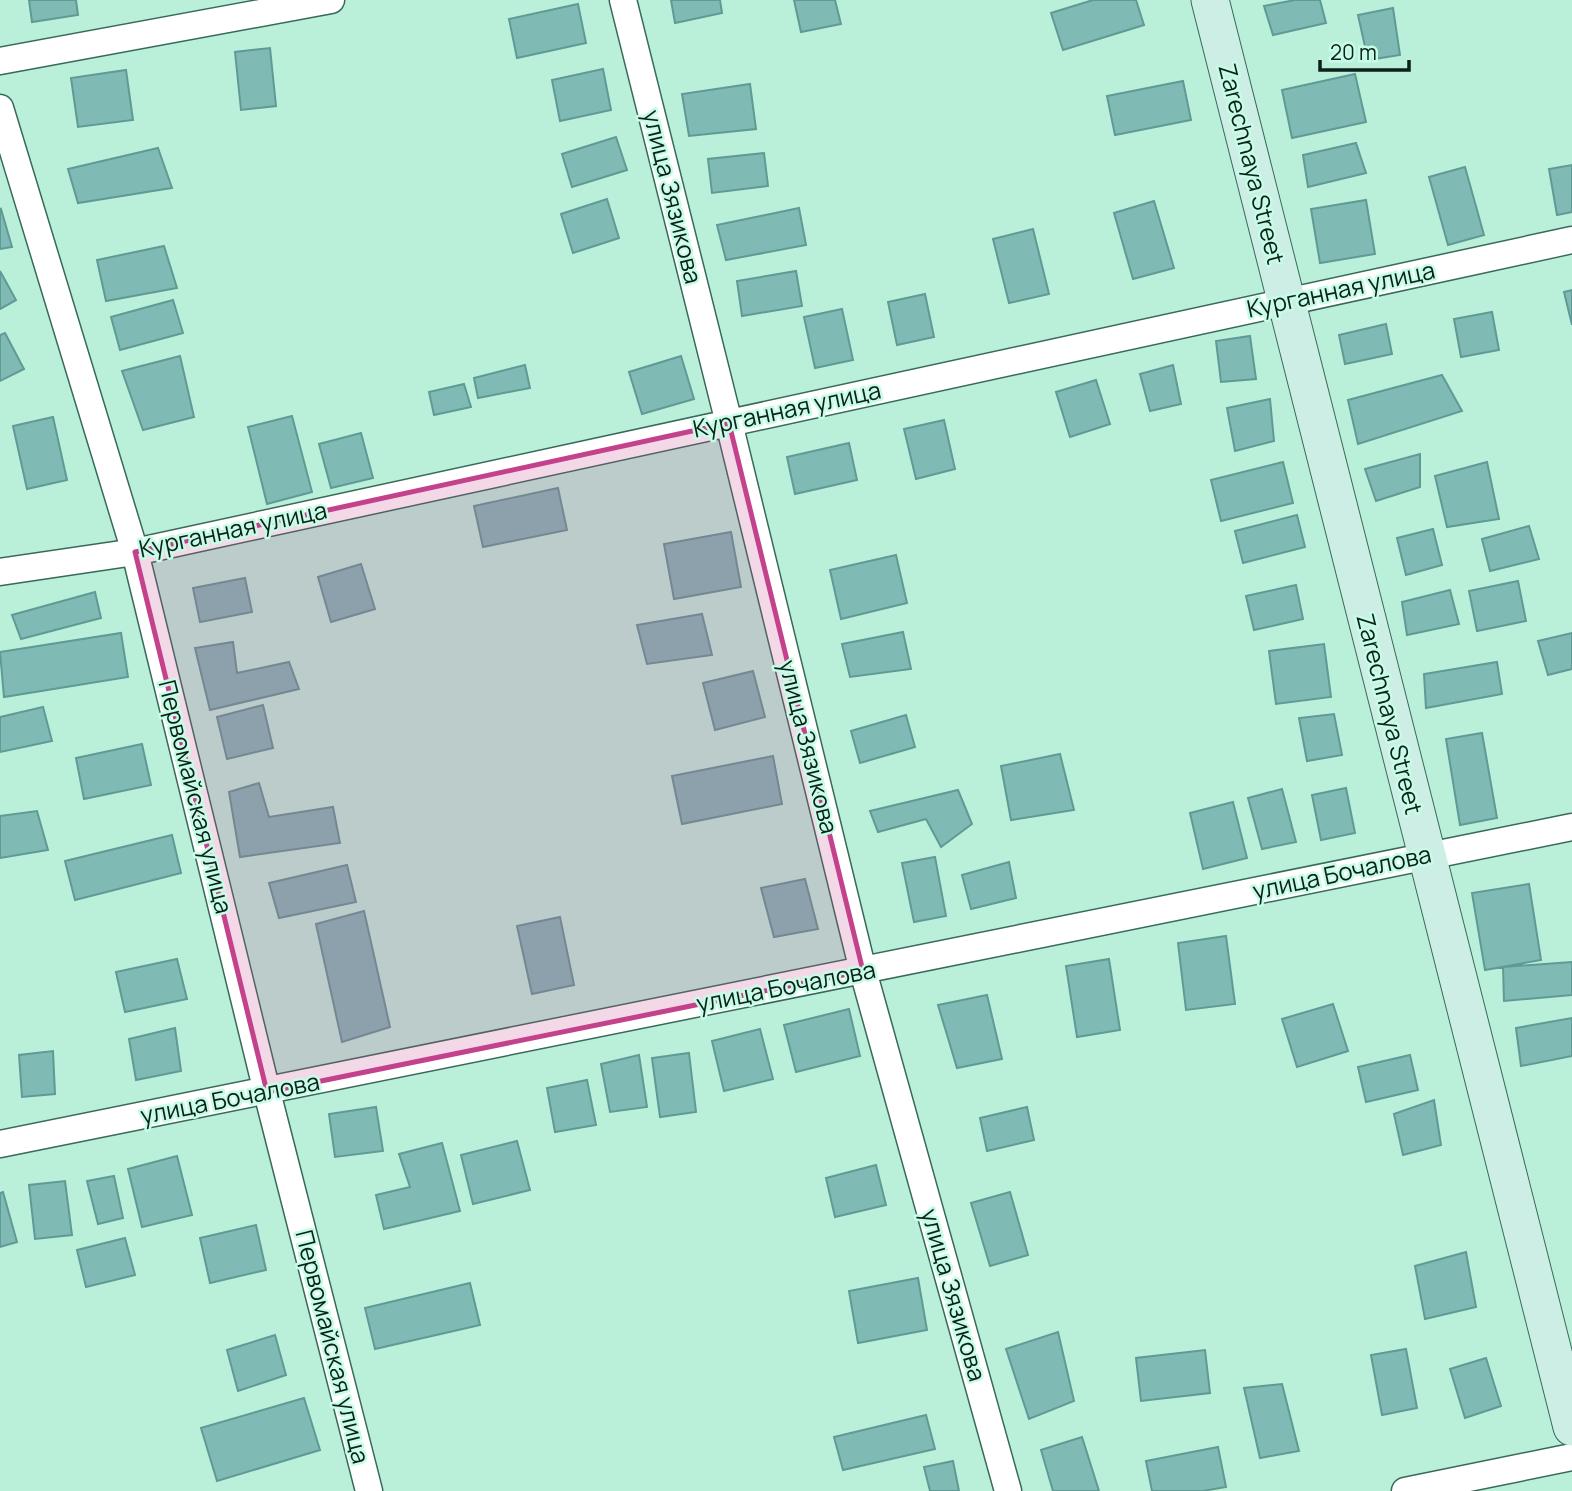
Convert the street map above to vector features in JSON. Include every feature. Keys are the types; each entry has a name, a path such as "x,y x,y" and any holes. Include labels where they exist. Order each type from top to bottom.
{"street":[{"path":"0,61 331,0"},
{"name":"улица Зязикова","path":"623,0 863,971 1008,1491"},
{"name":"Zarechnaya Street","path":"1210,0 1572,1427"},
{"name":"Первомайская улица","path":"0,108 135,552 267,1092 369,1491"},
{"name":"Курганная улица","path":"0,572 135,552 1572,240"},
{"name":"улица Бочалова","path":"0,1144 1572,827"},
{"path":"1405,1491 1572,1457"}],"highlighted area":[{"path":"729,423 863,971 267,1092 135,552"}],"building":[{"path":"29,0 76,0 78,15 32,22"},
{"path":"671,0 720,0 722,13 675,23"},
{"path":"794,0 835,0 841,24 801,32"},
{"path":"1093,0 1136,0 1144,25 1063,50 1051,13"},
{"path":"1295,0 1320,0 1326,23 1273,35 1264,6"},
{"path":"578,4 586,43 517,58 509,19"},
{"path":"1393,8 1400,55 1368,60 1358,15"},
{"path":"270,48 276,106 241,110 235,52"},
{"path":"603,69 611,110 560,121 552,80"},
{"path":"126,70 133,120 78,127 71,78"},
{"path":"1355,74 1366,122 1292,138 1282,90"},
{"path":"1183,81 1191,120 1115,135 1107,96"},
{"path":"750,84 756,129 689,136 682,94"},
{"path":"616,137 627,170 572,187 562,154"},
{"path":"1356,143 1366,173 1308,187 1303,155"},
{"path":"158,148 172,188 78,203 68,169"},
{"path":"764,153 768,186 712,193 708,159"},
{"path":"1572,165 1572,212 1557,215 1549,169"},
{"path":"1465,167 1484,235 1448,245 1429,177"},
{"path":"607,199 619,238 573,253 561,214"},
{"path":"1366,200 1375,254 1320,263 1311,209"},
{"path":"1154,201 1174,268 1133,279 1114,213"},
{"path":"799,208 806,245 726,260 717,225"},
{"path":"0,210 12,247 0,249"},
{"path":"1033,229 1049,294 1009,303 993,239"},
{"path":"164,246 177,288 106,301 97,260"},
{"path":"0,271 16,300 0,309"},
{"path":"796,271 802,306 742,316 737,281"},
{"path":"1572,290 1572,325 1564,292"},
{"path":"925,294 934,337 897,345 888,302"},
{"path":"173,300 183,333 120,350 111,317"},
{"path":"842,309 853,360 815,368 804,317"},
{"path":"1492,312 1499,350 1461,357 1454,319"},
{"path":"1386,324 1392,354 1345,364 1339,335"},
{"path":"5,333 24,369 0,381 0,335"},
{"path":"1250,336 1256,379 1221,382 1216,341"},
{"path":"180,356 194,417 143,430 122,371"},
{"path":"681,356 694,399 642,414 629,372"},
{"path":"525,365 530,388 478,398 474,378"},
{"path":"1173,365 1181,404 1150,411 1140,374"},
{"path":"1442,375 1462,411 1358,444 1348,400"},
{"path":"1096,380 1110,424 1070,437 1056,392"},
{"path":"464,384 471,407 434,415 429,392"},
{"path":"1270,399 1274,441 1235,451 1227,408"},
{"path":"292,416 312,492 267,504 248,427"},
{"path":"53,417 67,480 27,489 13,426"},
{"path":"944,420 955,469 916,479 904,429"},
{"path":"361,433 373,478 331,488 319,444"},
{"path":"849,443 857,480 795,494 787,457"},
{"path":"1420,454 1420,487 1376,501 1365,469"},
{"path":"1283,462 1293,503 1221,521 1211,480"},
{"path":"1487,462 1499,519 1447,527 1435,476"},
{"path":"558,488 567,530 483,547 474,506"},
{"path":"1297,515 1305,547 1243,563 1235,531"},
{"path":"1529,526 1539,559 1490,571 1482,539"},
{"path":"1433,529 1442,565 1406,575 1397,538"},
{"path":"731,532 741,587 674,599 664,544"},
{"path":"896,555 907,603 841,619 830,570"},
{"path":"361,564 375,609 331,622 318,577"},
{"path":"245,578 252,612 200,622 193,588"},
{"path":"1518,581 1526,621 1477,631 1469,591"},
{"path":"1296,585 1303,619 1254,630 1246,596"},
{"path":"1450,590 1459,624 1407,635 1402,602"},
{"path":"95,592 101,618 21,639 12,615"},
{"path":"702,614 712,655 647,664 637,625"},
{"path":"903,632 911,669 850,677 842,644"},
{"path":"121,633 128,677 4,697 0,652"},
{"path":"1572,633 1572,669 1548,675 1538,641"},
{"path":"233,642 237,673 289,662 299,689 210,710 195,648"},
{"path":"1324,644 1331,697 1276,704 1269,651"},
{"path":"1497,662 1502,694 1426,708 1424,674"},
{"path":"753,671 765,717 715,730 703,683"},
{"path":"263,705 273,748 227,759 217,717"},
{"path":"43,707 52,741 0,752 0,717"},
{"path":"1334,714 1342,755 1307,761 1299,718"},
{"path":"906,715 915,747 860,763 851,731"},
{"path":"1482,733 1497,818 1460,825 1446,739"},
{"path":"142,744 151,785 84,799 76,758"},
{"path":"1060,754 1074,810 1011,820 1001,766"},
{"path":"773,756 782,804 682,824 672,776"},
{"path":"259,783 269,817 333,807 340,843 240,857 229,792"},
{"path":"1346,788 1355,833 1321,840 1312,795"},
{"path":"1282,789 1296,842 1262,849 1248,798"},
{"path":"958,790 972,824 941,847 926,819 878,832 870,811"},
{"path":"1233,802 1247,858 1203,869 1190,813"},
{"path":"37,811 48,850 0,858 0,816"},
{"path":"172,835 181,873 75,900 65,861"},
{"path":"935,857 946,916 914,922 902,863"},
{"path":"1009,862 1016,898 971,909 962,875"},
{"path":"347,865 356,902 279,918 269,883"},
{"path":"805,879 818,929 774,937 761,888"},
{"path":"1529,884 1541,960 1485,970 1472,893"},
{"path":"364,911 390,1027 342,1042 316,924"},
{"path":"560,917 574,985 532,994 517,926"},
{"path":"1226,936 1235,1004 1186,1010 1178,943"},
{"path":"177,959 187,999 125,1012 116,972"},
{"path":"1109,959 1120,1030 1077,1037 1066,966"},
{"path":"1572,962 1572,995 1504,1001 1503,967"},
{"path":"987,995 1002,1059 957,1068 938,1005"},
{"path":"1333,1004 1348,1051 1297,1067 1282,1019"},
{"path":"849,1009 860,1056 796,1072 784,1025"},
{"path":"1572,1018 1572,1056 1521,1066 1516,1028"},
{"path":"175,1028 181,1071 136,1080 129,1039"},
{"path":"760,1029 773,1079 724,1091 712,1041"},
{"path":"53,1051 55,1094 22,1097 19,1055"},
{"path":"689,1053 696,1112 660,1117 652,1058"},
{"path":"639,1055 647,1107 610,1112 601,1064"},
{"path":"1410,1055 1418,1090 1366,1102 1358,1067"},
{"path":"587,1080 596,1125 555,1132 547,1088"},
{"path":"1434,1100 1441,1145 1403,1155 1394,1114"},
{"path":"376,1107 383,1151 335,1157 329,1114"},
{"path":"1027,1107 1034,1140 987,1151 980,1118"},
{"path":"517,1141 530,1190 473,1204 461,1155"},
{"path":"442,1143 460,1211 384,1229 376,1195 410,1187 399,1154"},
{"path":"177,1156 192,1215 142,1227 128,1169"},
{"path":"876,1165 886,1205 835,1217 826,1178"},
{"path":"114,1176 123,1218 98,1224 87,1181"},
{"path":"65,1181 72,1235 35,1239 29,1185"},
{"path":"3,1192 17,1242 0,1247 0,1193"},
{"path":"1010,1192 1028,1255 990,1266 971,1203"},
{"path":"256,1225 266,1270 210,1283 200,1238"},
{"path":"125,1238 135,1275 86,1287 77,1250"},
{"path":"1466,1252 1476,1307 1425,1319 1415,1266"},
{"path":"918,1278 927,1330 858,1343 849,1291"},
{"path":"470,1283 480,1325 375,1349 365,1308"},
{"path":"1058,1332 1074,1401 1029,1419 1006,1349"},
{"path":"275,1335 286,1375 238,1391 227,1350"},
{"path":"1406,1349 1417,1408 1382,1415 1371,1355"},
{"path":"1205,1350 1210,1393 1141,1401 1136,1358"},
{"path":"1486,1358 1501,1406 1465,1418 1450,1369"},
{"path":"1282,1384 1299,1451 1260,1458 1244,1388"},
{"path":"304,1398 320,1450 217,1481 201,1428"},
{"path":"926,1415 935,1449 843,1470 834,1437"},
{"path":"1082,1437 1099,1491 1053,1491 1041,1450"},
{"path":"1218,1447 1226,1487 1203,1491 1152,1491 1146,1461"},
{"path":"953,1461 959,1491 930,1491 924,1467"}]}
